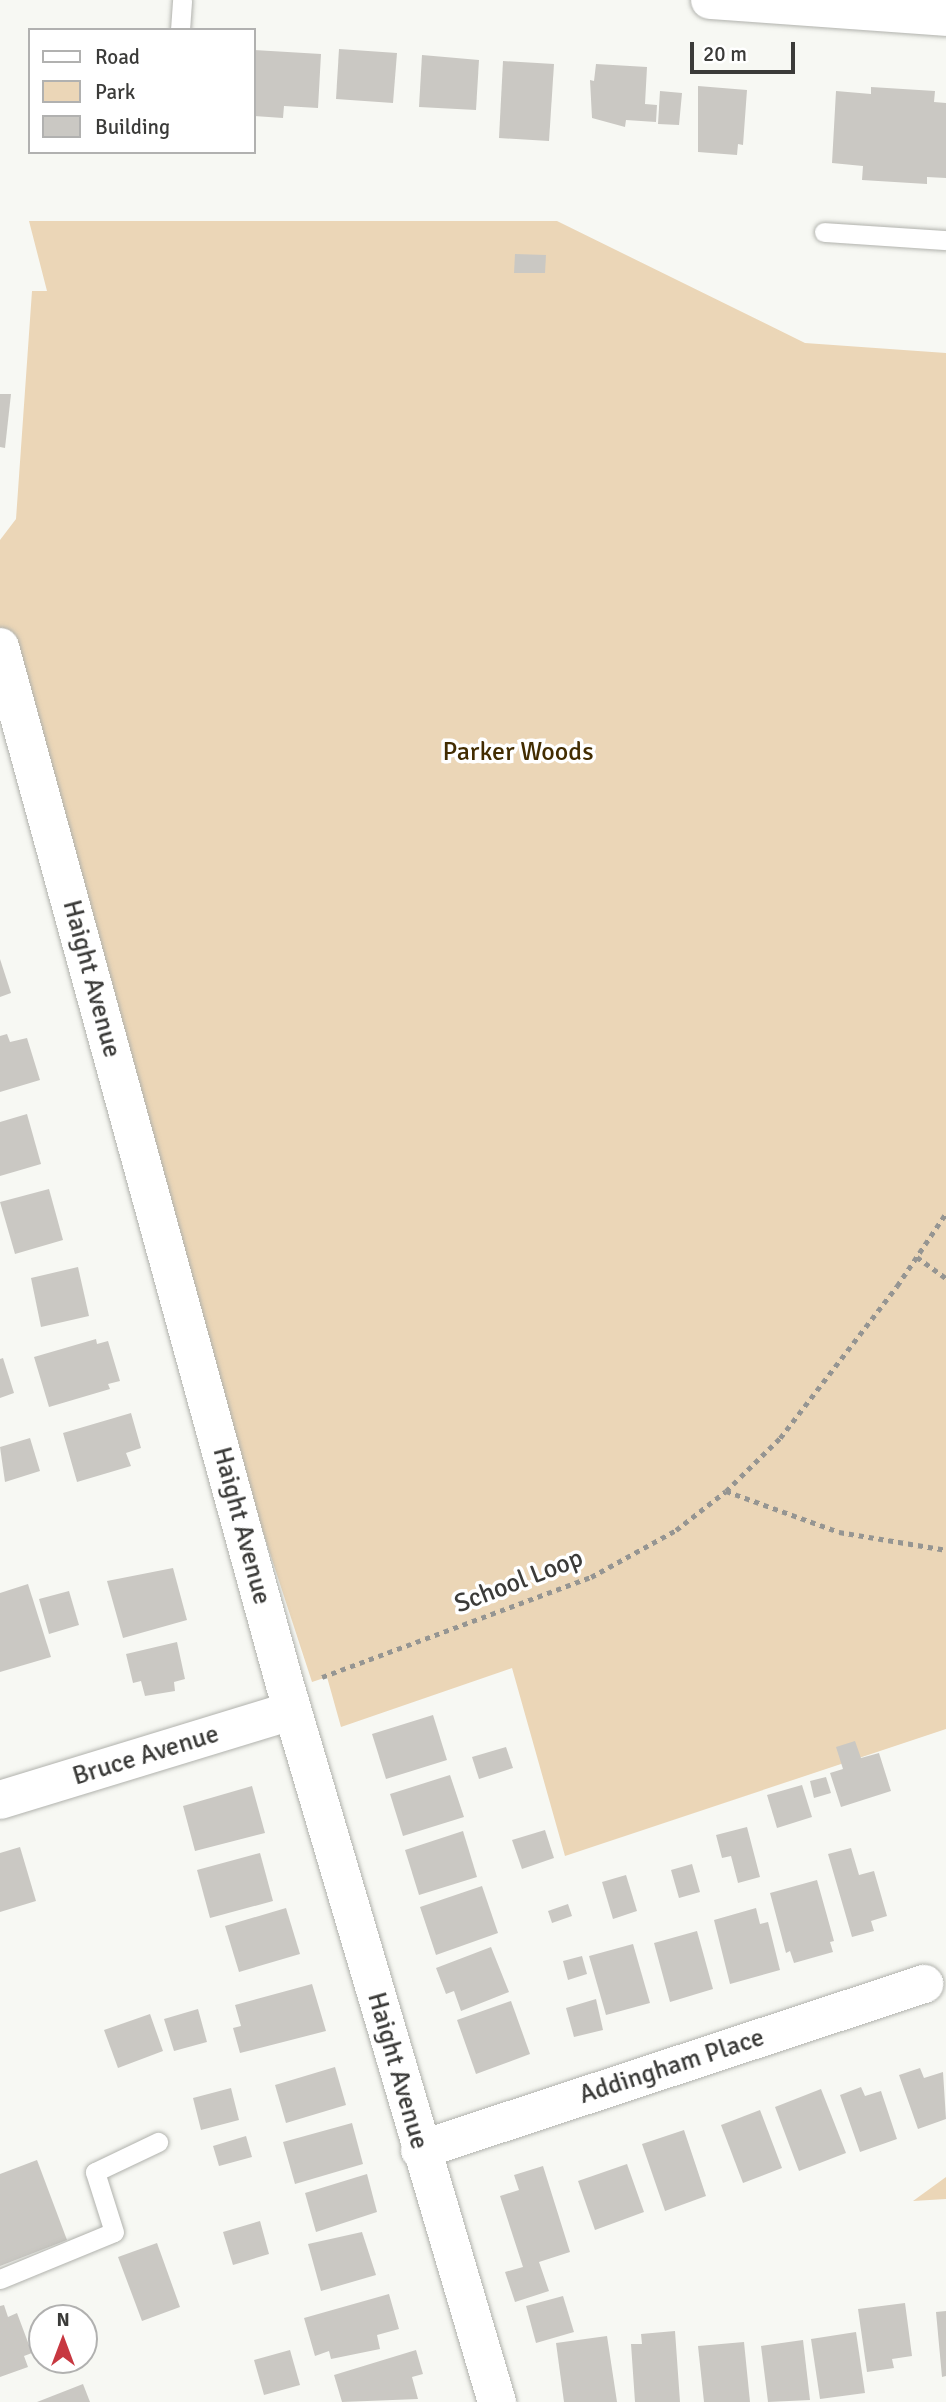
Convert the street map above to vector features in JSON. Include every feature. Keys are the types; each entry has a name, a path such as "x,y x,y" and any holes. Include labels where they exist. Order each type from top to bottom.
{"street":[{"path":"710,0 946,17"},
{"name":"Haight Avenue","path":"0,647 301,1696 420,2150 497,2402"},
{"name":"Bruce Avenue","path":"0,1800 301,1696"},
{"name":"Addingham Place","path":"420,2150 924,1984"}],"lane":[{"path":"180,28 182,0"},
{"path":"824,232 946,240"},
{"path":"0,2278 114,2232 95,2172 158,2141"}],"path":[{"name":"School Loop","path":"301,1696 591,1577 676,1530 726,1490 780,1438 917,1256 946,1213"},
{"path":"917,1256 946,1278"},
{"path":"726,1490 839,1532 946,1550"}],"green space":[{"name":"Parker Woods","path":"29,221 557,221 805,343 946,353 946,1729 565,1856 512,1668 341,1727 327,1677 312,1682 135,1140 0,698 0,540 16,519 32,291 47,291"},
{"path":"946,2177 946,2199 913,2201"}],"building":[{"path":"339,49 397,53 393,103 336,99"},
{"path":"256,50 321,54 318,108 284,106 283,118 256,116"},
{"path":"422,55 479,60 476,110 419,107"},
{"path":"503,61 554,64 549,141 499,138"},
{"path":"596,64 647,67 645,104 657,105 656,122 626,120 625,127 592,118 590,80 594,81"},
{"path":"698,86 747,90 743,145 738,144 737,155 698,152"},
{"path":"871,87 935,91 934,102 946,103 946,178 927,177 927,184 862,180 863,166 832,163 836,91 871,94"},
{"path":"660,91 682,93 679,125 658,124"},
{"path":"515,254 546,255 545,273 514,273"},
{"path":"0,394 11,394 5,448 0,447"},
{"path":"0,959 11,993 0,997"},
{"path":"7,1034 10,1042 27,1038 40,1080 0,1092 0,1036"},
{"path":"27,1114 41,1164 0,1176 0,1122"},
{"path":"49,1189 63,1240 15,1254 0,1202"},
{"path":"78,1267 89,1316 41,1327 31,1278"},
{"path":"96,1339 97,1344 108,1341 120,1381 108,1384 110,1389 49,1407 34,1357"},
{"path":"3,1358 14,1393 0,1398 0,1359"},
{"path":"131,1413 141,1448 126,1453 131,1466 77,1482 63,1433"},
{"path":"30,1438 40,1471 5,1482 0,1447"},
{"path":"173,1568 187,1620 123,1638 107,1581"},
{"path":"28,1584 51,1657 0,1672 0,1593"},
{"path":"69,1591 79,1625 49,1634 39,1599"},
{"path":"177,1642 185,1679 174,1682 175,1691 145,1696 141,1681 133,1683 126,1654"},
{"path":"433,1715 447,1760 386,1779 372,1734"},
{"path":"855,1741 861,1758 879,1753 891,1791 841,1807 830,1773 843,1769 836,1747"},
{"path":"506,1747 513,1768 479,1779 472,1757"},
{"path":"450,1775 464,1817 403,1836 390,1794"},
{"path":"826,1777 831,1793 814,1798 810,1781"},
{"path":"802,1785 812,1817 777,1828 767,1795"},
{"path":"252,1786 265,1833 195,1851 183,1806"},
{"path":"747,1827 760,1877 738,1883 731,1856 722,1858 716,1835"},
{"path":"545,1830 554,1858 522,1869 512,1840"},
{"path":"463,1831 477,1877 419,1895 405,1850"},
{"path":"20,1847 36,1901 0,1912 0,1853"},
{"path":"851,1848 859,1875 874,1871 887,1916 871,1921 874,1931 852,1937 828,1854"},
{"path":"260,1853 273,1901 210,1918 197,1870"},
{"path":"692,1864 700,1892 679,1898 671,1870"},
{"path":"626,1875 637,1911 613,1919 602,1882"},
{"path":"817,1880 834,1941 830,1942 833,1952 794,1963 790,1951 786,1953 770,1893"},
{"path":"482,1886 498,1933 436,1955 420,1907"},
{"path":"568,1904 572,1916 552,1923 548,1911"},
{"path":"286,1908 300,1954 239,1972 225,1926"},
{"path":"756,1908 760,1924 768,1922 780,1970 730,1984 714,1920"},
{"path":"697,1931 713,1989 670,2002 654,1943"},
{"path":"633,1944 650,2003 606,2015 589,1956"},
{"path":"491,1947 509,1992 461,2011 454,1991 446,1994 436,1968"},
{"path":"582,1956 587,1974 568,1980 563,1961"},
{"path":"312,1984 326,2031 240,2053 233,2028 241,2026 235,2005"},
{"path":"596,1999 603,2030 574,2037 566,2008"},
{"path":"511,2001 530,2054 476,2074 457,2020"},
{"path":"198,2009 207,2042 174,2051 164,2019"},
{"path":"150,2014 163,2051 118,2068 104,2030"},
{"path":"335,2067 346,2105 286,2123 275,2085"},
{"path":"920,2068 924,2078 943,2072 946,2119 918,2129 899,2075"},
{"path":"861,2087 865,2096 881,2091 897,2139 860,2152 840,2095"},
{"path":"231,2088 239,2120 201,2130 193,2098"},
{"path":"821,2089 846,2153 799,2171 775,2107"},
{"path":"760,2110 782,2168 743,2183 721,2125"},
{"path":"352,2123 363,2164 295,2184 283,2142"},
{"path":"684,2130 706,2196 665,2211 642,2144"},
{"path":"246,2136 252,2157 219,2166 213,2146"},
{"path":"37,2160 67,2240 0,2266 0,2174"},
{"path":"627,2164 644,2212 595,2230 578,2181"},
{"path":"543,2166 570,2252 539,2262 549,2291 515,2302 505,2272 523,2267 500,2196 519,2190 514,2175"},
{"path":"367,2174 377,2212 316,2232 305,2193"},
{"path":"260,2221 269,2254 233,2265 223,2232"},
{"path":"362,2232 376,2275 321,2291 308,2244"},
{"path":"157,2243 180,2307 142,2321 118,2257"},
{"path":"389,2294 399,2329 377,2335 380,2349 331,2359 329,2351 315,2356 304,2318"},
{"path":"563,2296 574,2332 536,2343 526,2306"},
{"path":"905,2303 912,2356 892,2359 894,2368 867,2372 858,2309"},
{"path":"4,2305 8,2317 17,2313 28,2342 28,2354 24,2356 28,2367 0,2377 0,2306"},
{"path":"946,2311 946,2376 942,2377 936,2312"},
{"path":"675,2331 680,2402 635,2402 631,2344 642,2344 641,2334"},
{"path":"856,2332 865,2393 820,2399 811,2339"},
{"path":"607,2336 617,2402 564,2402 556,2343"},
{"path":"803,2340 810,2400 768,2402 761,2346"},
{"path":"744,2342 750,2402 704,2402 698,2346"},
{"path":"290,2350 300,2385 264,2395 254,2360"},
{"path":"416,2350 423,2374 412,2377 418,2399 342,2402 334,2375"},
{"path":"83,2384 90,2402 37,2402"}]}
